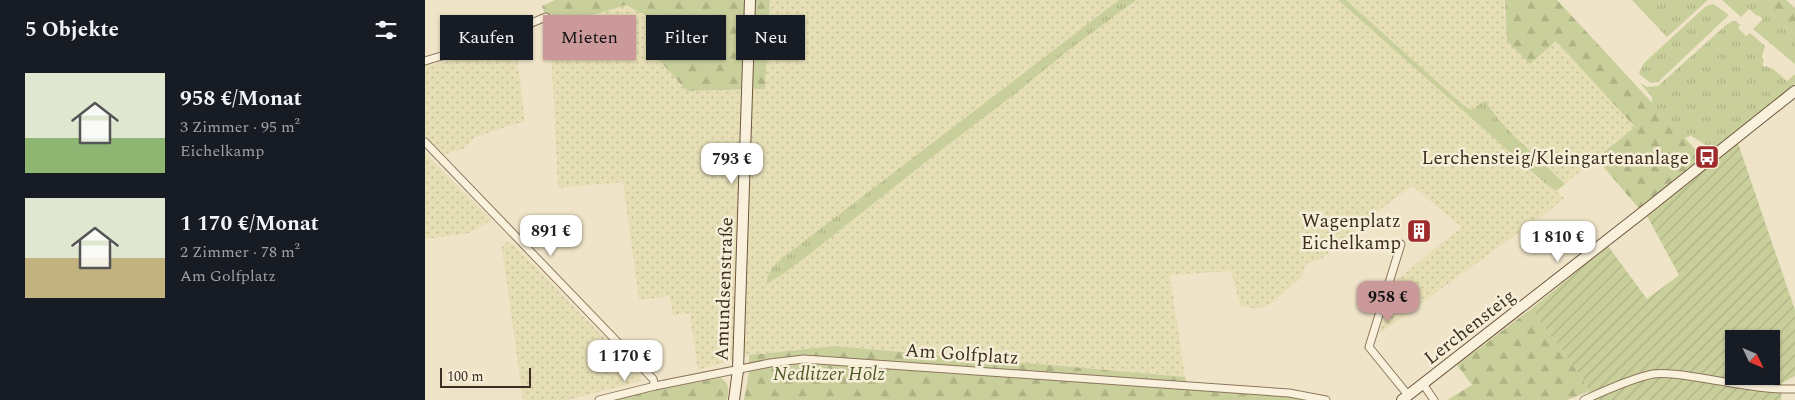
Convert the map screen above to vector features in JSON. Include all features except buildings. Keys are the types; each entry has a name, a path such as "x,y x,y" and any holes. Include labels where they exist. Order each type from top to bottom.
{"street":[{"name":"Amundsenstraße","path":"734,400 738,370 750,0"},
{"path":"425,61 475,46 543,18"},
{"name":"Lerchensteig","path":"1405,398 1795,91"},
{"path":"425,142 653,379 655,386"},
{"path":"1401,244 1369,347 1405,398"},
{"name":"Am Golfplatz","path":"599,400 655,386 770,363 804,359 1289,392 1326,400"},
{"path":"1584,400 1653,374 1688,376 1770,389 1795,389"},
{"name":"Lerchensteig","path":"1423,384 1434,400"}],"shaded area":[{"path":"770,0 1338,0 1564,198 1379,334 1394,282 1462,227 1412,186 1371,216 1320,260 1307,263 1301,278 1269,305 1256,309 1240,305 1231,271 1170,275 1185,377 835,346 749,355 698,370 690,313 673,315 670,296 639,300 623,182 558,188 552,60 636,60 636,15 593,15 626,5 646,16 646,60 659,60 687,91 765,89 767,60 805,60 805,15 769,15"},
{"path":"1346,0 1505,0 1504,15 1530,63 1556,40 1636,127 1617,140 1565,184 1513,135 1491,108 1471,110 1463,105"},
{"path":"453,60 518,60 525,121 475,137 463,149 441,155 425,138 425,66"},
{"path":"425,153 492,220 470,233 425,239"},
{"path":"507,242 514,245 640,375 641,381 568,400 523,400 502,247"}],"green space":[{"path":"555,0 770,0 769,15 736,15 736,60 767,60 765,89 687,91 659,60 726,60 726,15 646,16 626,5 593,15 545,15 542,6"},
{"path":"1119,0 1136,0 1066,52 811,253 767,284 769,273 781,259"},
{"path":"1338,0 1346,0 1463,105 1471,110 1485,101 1513,135 1565,184 1556,191 1546,184"},
{"path":"1505,0 1557,0 1695,149 1707,150 1707,154 1698,164 1641,211 1596,158 1635,127 1556,41 1530,64 1507,41"},
{"path":"1632,0 1708,0 1667,37"},
{"path":"1722,0 1756,0 1795,34 1795,64 1753,29 1763,19 1749,9 1741,17"},
{"path":"1756,0 1786,0 1795,8 1795,34"},
{"path":"1713,4 1728,14 1727,17 1658,82 1651,83 1640,75 1639,72 1644,63 1706,6"},
{"path":"1733,21 1740,25 1738,28 1746,36 1750,33 1765,46 1762,56 1764,62 1762,64 1765,67 1772,68 1787,81 1795,74 1795,84 1713,150 1707,150 1708,148 1703,143 1691,136 1684,138 1652,103 1652,97 1640,83 1647,87 1658,86 1726,25"},
{"path":"1738,143 1795,310 1795,376 1782,383 1781,400 1592,400 1583,379 1531,309 1608,246 1647,299 1679,275 1647,216"},
{"path":"1531,309 1583,379 1588,392 1567,400 1447,400 1472,385 1457,365"},
{"name":"Nedlitzer Holz","path":"835,346 1185,377 1187,387 1278,394 1314,400 744,400 749,372 749,355"},
{"name":"Nedlitzer Holz","path":"721,378 728,388 727,400 611,400 674,386"}],"place":[{"name":"Lerchensteig/Kleingartenanlage","path":"1707,157"},
{"name":"Wagenplatz Eichelkamp","path":"1419,231"}]}
